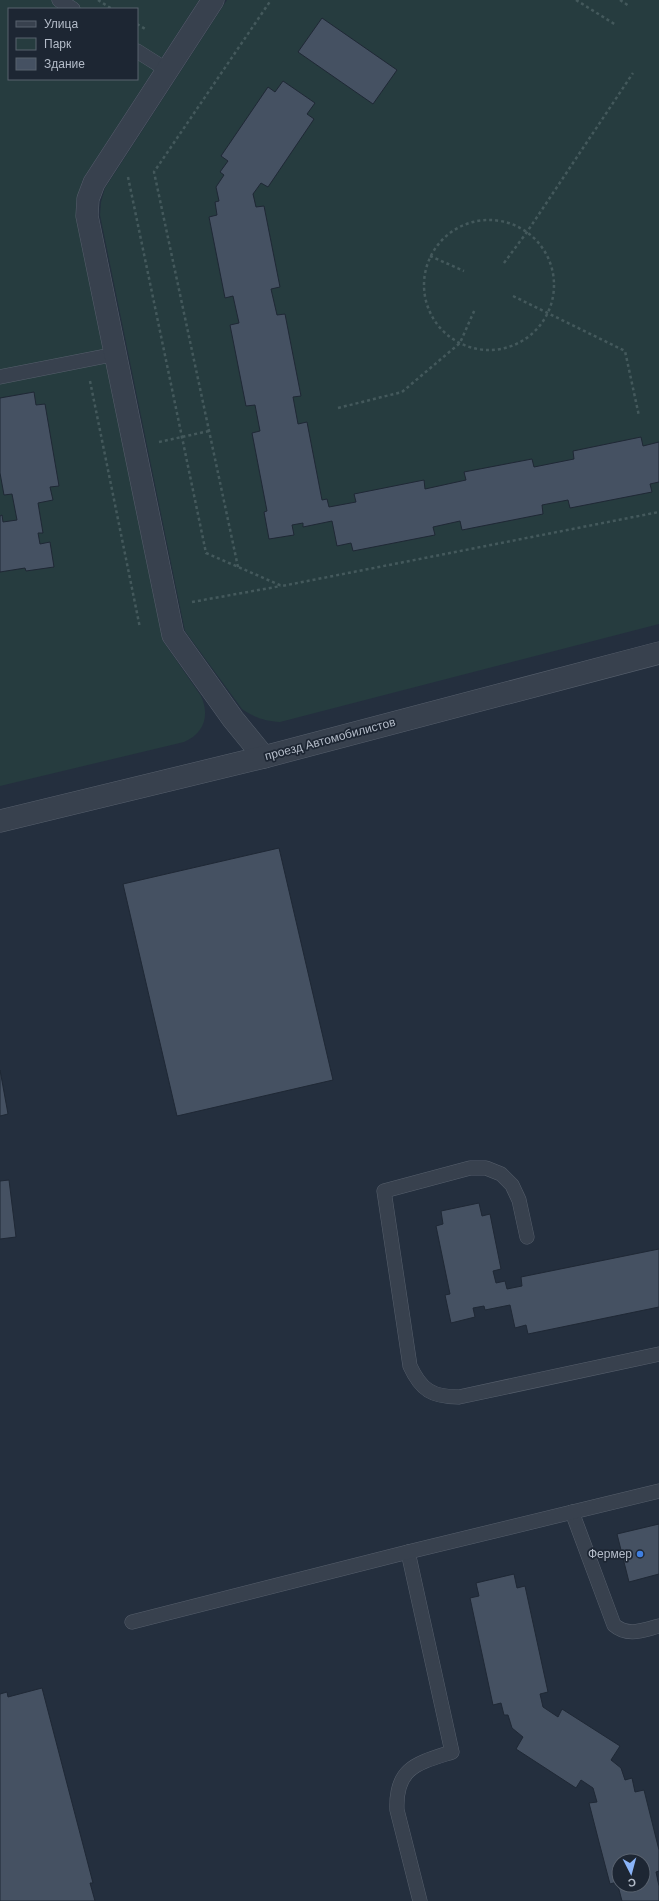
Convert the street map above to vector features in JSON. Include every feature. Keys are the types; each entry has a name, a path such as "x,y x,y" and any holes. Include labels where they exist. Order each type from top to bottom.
{"street":[{"path":"213,0 94,183 88,199 87,216 173,636 233,719 264,757"},
{"name":"проезд Автомобилистов","path":"0,821 264,757 659,653"}],"lane":[{"path":"59,0 71,8"},
{"path":"138,52 167,70"},
{"path":"0,377 116,354"},
{"path":"527,1237 519,1200 512,1185 501,1174 486,1168 470,1168 384,1191 410,1366 416,1380 428,1391 443,1397 459,1397 659,1354"},
{"path":"132,1622 408,1552 659,1491"},
{"path":"572,1512 614,1625 620,1630 627,1632 659,1626"},
{"path":"408,1552 452,1752 425,1760 411,1768 401,1780 396,1794 397,1810 420,1901"}],"path":[{"path":"98,0 110,8"},
{"path":"238,568 154,172 271,0"},
{"path":"576,0 616,25"},
{"path":"620,0 629,6"},
{"path":"504,263 527,232 634,73"},
{"path":"122,140 126,169 206,554 282,586"},
{"path":"484,220 507,222 527,232 543,248 552,269 554,291 548,313 536,330 520,342 500,349 480,349 460,343 444,332 431,315 425,296 424,275 430,256 444,238 463,225 484,220"},
{"path":"430,256 464,270"},
{"path":"513,296 625,351 639,416"},
{"path":"338,408 402,392 460,343 475,309"},
{"path":"89,375 140,628"},
{"path":"135,447 209,431"},
{"path":"137,612 282,586 659,512"}],"green space":[{"path":"0,0 199,0 83,179 77,198 76,217 163,641 201,696 204,703 205,717 201,729 184,742 0,786"},
{"path":"227,0 659,0 659,624 280,722 270,721 251,715 242,709 185,631 100,215 101,202 105,188"}],"building":[{"path":"322,18 397,70 373,104 298,52"},
{"path":"283,81 315,103 307,114 314,119 268,187 261,183 253,194 256,207 264,206 280,287 271,289 277,315 285,314 301,396 293,397 298,424 307,422 322,500 327,499 329,507 356,502 354,494 424,480 425,489 466,480 464,472 532,459 534,467 574,459 573,451 641,437 643,446 659,442 659,482 650,484 652,492 570,508 568,500 542,505 543,514 462,530 460,521 433,527 435,535 353,551 351,543 337,546 332,521 303,527 303,523 292,525 294,535 269,539 264,512 267,511 252,433 260,431 255,405 246,406 230,325 239,323 233,296 225,298 209,217 217,215 215,202 219,201 216,187 224,175 220,172 228,161 221,156 268,87 275,92"},
{"path":"34,392 36,405 45,404 59,486 50,487 53,500 38,503 43,533 38,533 40,544 50,542 54,567 26,571 25,568 0,572 0,516 2,515 3,522 17,520 12,494 4,495 0,473 0,398"},
{"path":"279,848 333,1080 177,1116 123,884"},
{"path":"0,1070 8,1114 0,1116"},
{"path":"9,1180 16,1237 0,1239 0,1181"},
{"path":"479,1203 482,1216 490,1214 501,1269 493,1271 496,1283 505,1281 507,1289 522,1286 521,1277 659,1249 659,1307 528,1334 526,1325 515,1328 510,1305 485,1310 484,1306 473,1308 475,1317 451,1323 445,1295 450,1294 436,1226 443,1224 441,1211"},
{"name":"Фермер","path":"659,1524 659,1574 629,1582 617,1534"},
{"path":"514,1574 517,1588 525,1586 548,1692 540,1694 543,1707 558,1717 562,1709 620,1746 611,1760 621,1768 625,1780 632,1778 635,1792 644,1790 659,1850 659,1871 656,1872 659,1886 659,1901 622,1901 620,1893 651,1893 651,1853 611,1853 610,1884 589,1803 597,1802 593,1788 581,1780 576,1788 516,1749 523,1737 512,1728 508,1715 504,1715 501,1703 493,1705 470,1598 479,1596 476,1583"},
{"path":"42,1688 93,1883 90,1883 95,1901 0,1901 0,1694 7,1692 8,1697"}],"place":[{"name":"Фермер","path":"640,1554"}]}
